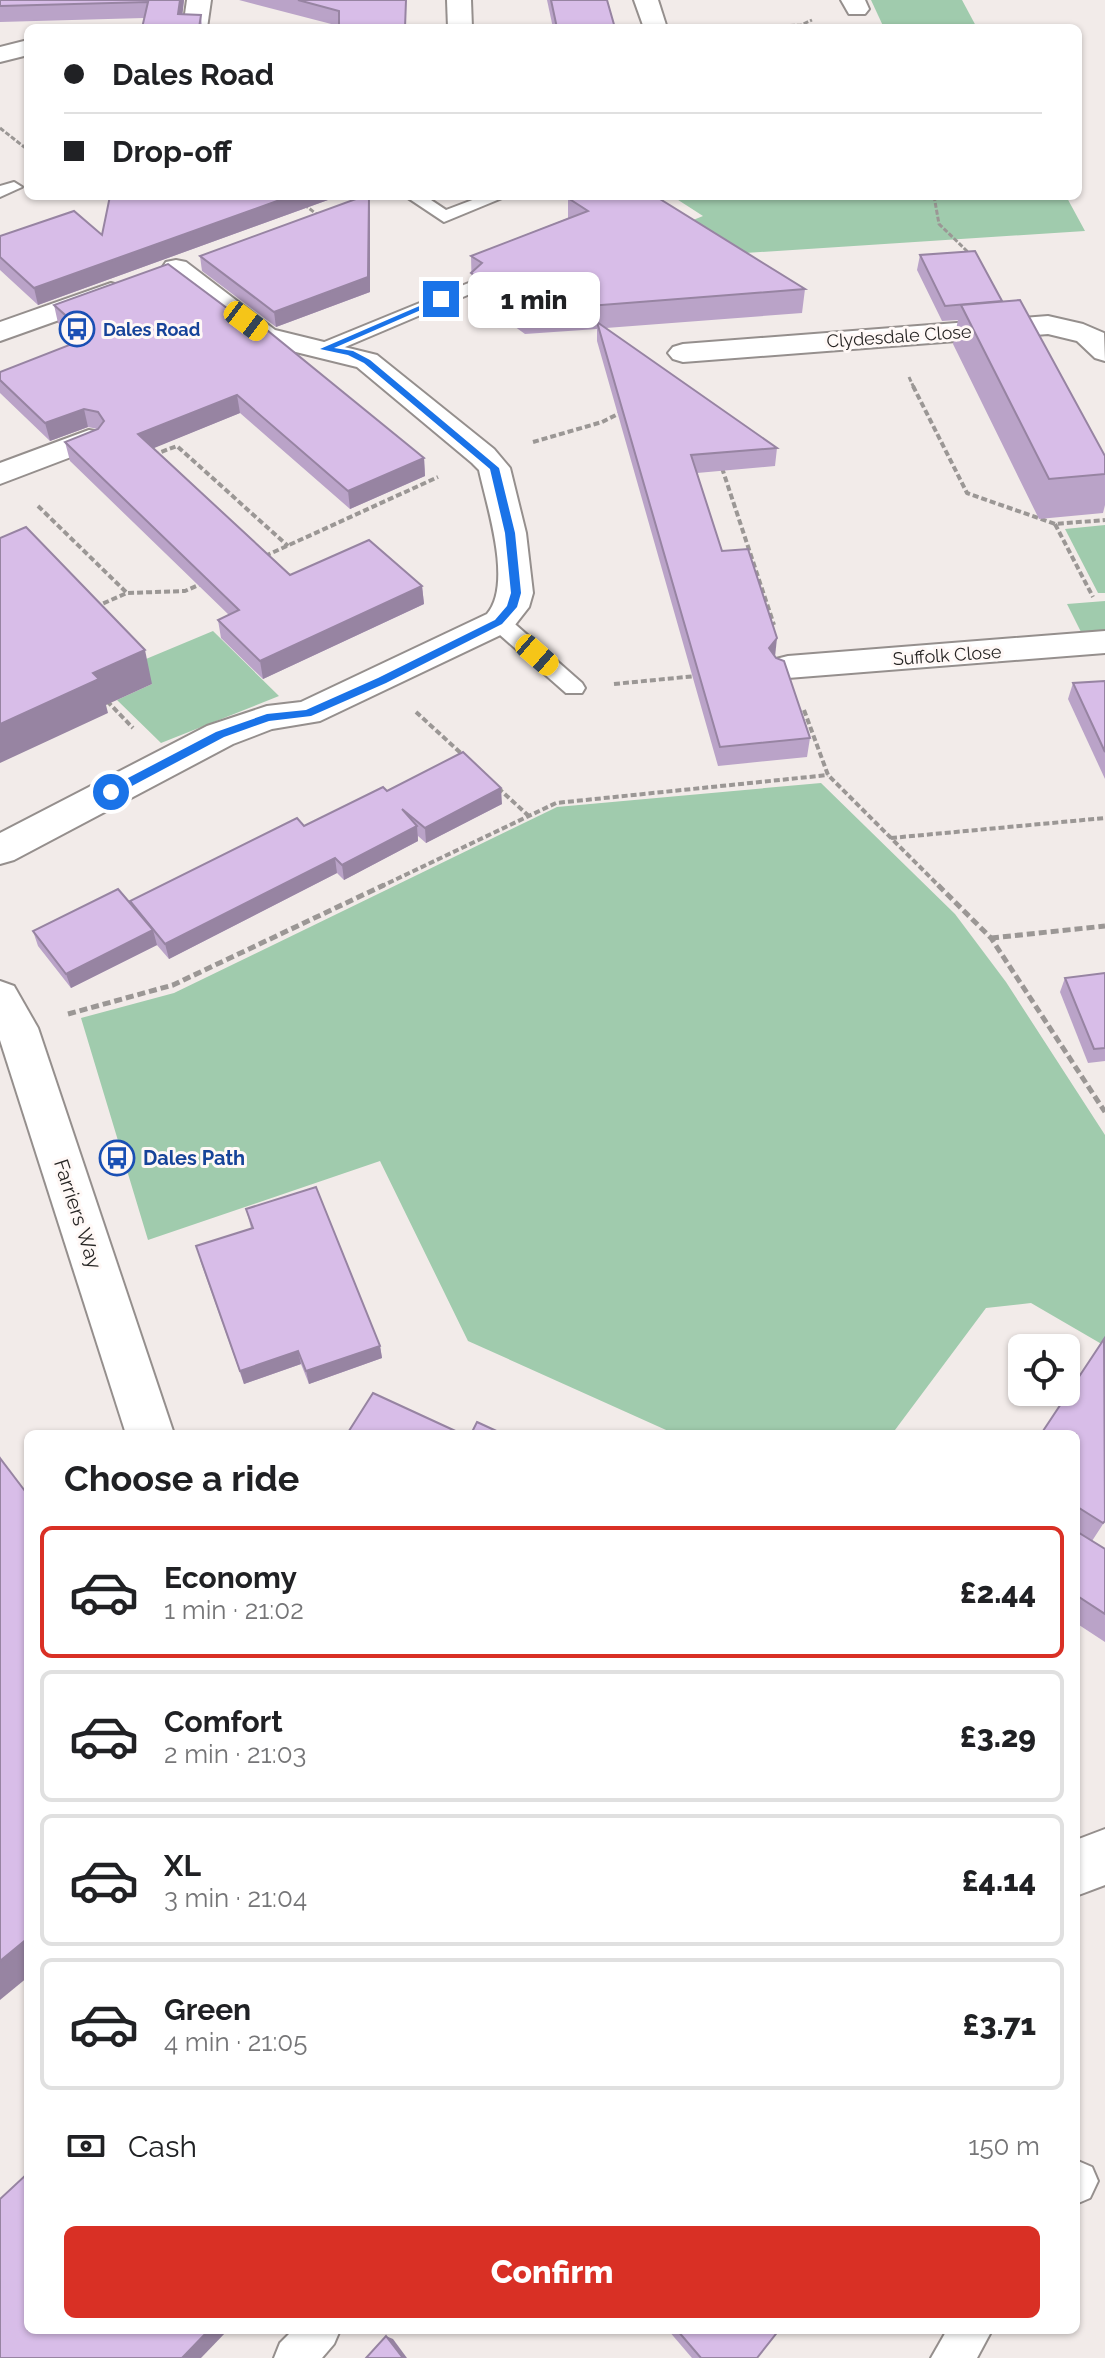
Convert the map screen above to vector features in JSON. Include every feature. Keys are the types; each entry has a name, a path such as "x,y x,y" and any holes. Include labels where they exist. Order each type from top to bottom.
{"street":[{"path":"196,24 199,0"},
{"path":"459,0 460,24"},
{"path":"646,0 654,24"},
{"path":"0,55 24,48"},
{"path":"0,332 165,272 280,344 350,353 367,361 494,468 510,533 516,593 512,607 499,622 307,713 267,718 220,735 0,850"},
{"name":"Clydesdale Close","path":"683,353 1048,325 1079,330 1100,343 1105,352"},
{"path":"0,474 89,439"},
{"name":"Suffolk Close","path":"788,667 1105,642"},
{"name":"Farriers Way","path":"9,1013 149,1430"},
{"path":"1080,1866 1105,1857"}],"lane":[{"path":"420,200 444,217 488,200"},
{"path":"324,349 471,287"},
{"path":"499,622 574,688"},
{"path":"295,2358 316,2334"},
{"path":"952,2358 969,2334"}],"path":[{"path":"803,24 814,19 861,17 855,4"},
{"path":"0,128 24,147"},
{"path":"298,200 319,216"},
{"path":"935,200 939,224 977,261 1014,328"},
{"path":"889,337 967,493 1055,524 1105,520"},
{"path":"262,557 483,456 602,422 628,410"},
{"path":"602,422 617,421"},
{"path":"149,457 177,446 288,546"},
{"path":"50,498 36,504 127,593"},
{"path":"1055,524 1094,598"},
{"path":"83,612 127,593 185,591 211,580"},
{"path":"574,688 697,676"},
{"path":"382,680 473,764"},
{"path":"103,697 166,763"},
{"path":"9,1013 173,985 556,803 828,775"},
{"path":"496,785 530,817"},
{"path":"891,838 1105,818"},
{"path":"991,938 1105,926"}],"green space":[{"path":"871,0 962,0 975,24 882,24"},
{"path":"678,200 1068,200 1085,231 684,257 654,236 703,216"},
{"path":"1105,525 1105,593 1098,593 1065,529"},
{"path":"1105,601 1105,630 1081,632 1067,604"},
{"path":"213,631 279,696 161,743 117,700 152,684 134,664"},
{"path":"821,783 955,914 1006,982 1105,1135 1105,1346 1031,1303 986,1308 895,1430 666,1430 468,1341 380,1161 148,1240 81,1018 174,993 557,807"}],"building":[{"path":"0,0 180,0 178,14 201,15 200,24 143,24 148,2 0,6"},
{"path":"298,0 406,0 405,24 339,24 339,11"},
{"path":"551,0 607,0 614,24 556,24"},
{"path":"109,200 280,200 34,288 0,257 0,236 74,211 102,235"},
{"path":"353,200 369,200 368,277 274,312 200,256"},
{"path":"571,200 661,200 805,289 525,311 471,273 482,263 471,256 588,211"},
{"path":"975,251 1002,301 945,306 920,255"},
{"path":"168,264 251,326 268,331 424,458 348,491 237,395 138,434 290,575 369,540 422,586 260,661 218,620 239,610 65,442 98,429 104,421 98,412 84,409 45,423 0,380 0,372 90,337 54,305"},
{"path":"1020,300 1105,456 1105,474 1049,479 961,305"},
{"path":"597,322 777,448 691,455 722,551 748,549 777,638 769,648 776,658 784,661 810,738 720,747"},
{"path":"26,527 145,650 93,673 99,679 0,724 0,538"},
{"path":"1105,681 1105,752 1073,683"},
{"path":"463,752 501,788 425,828 402,809 417,826 342,865 335,858 165,944 130,901 297,818 304,826 383,787 387,791"},
{"path":"118,889 153,930 66,974 33,931"},
{"path":"1105,973 1105,1048 1094,1049 1065,978"},
{"path":"316,1187 380,1346 306,1371 298,1351 240,1371 196,1246 253,1228 246,1209"},
{"path":"1104,1339 1103,1523 1080,1509 1080,1430 1044,1430 1060,1406 1080,1406 1080,1375"},
{"path":"373,1393 453,1430 350,1430"},
{"path":"477,1422 494,1430 473,1430"},
{"path":"0,1458 24,1490 24,1941 0,1961"},
{"path":"1080,1533 1105,1549 1105,1614 1080,1598"},
{"path":"24,2177 24,2334 205,2334 182,2358 0,2358 0,2199"},
{"path":"680,2334 776,2334 757,2358 701,2358"},
{"path":"386,2336 403,2358 366,2358"}],"place":[{"name":"Dales Road","path":"77,329"},
{"name":"Dales Path","path":"117,1158"}],"route":[{"path":"111,792 220,735 267,718 307,713 382,680 499,622 512,607 516,593 510,533 494,468 367,361 350,353 324,349 441,299"}]}
